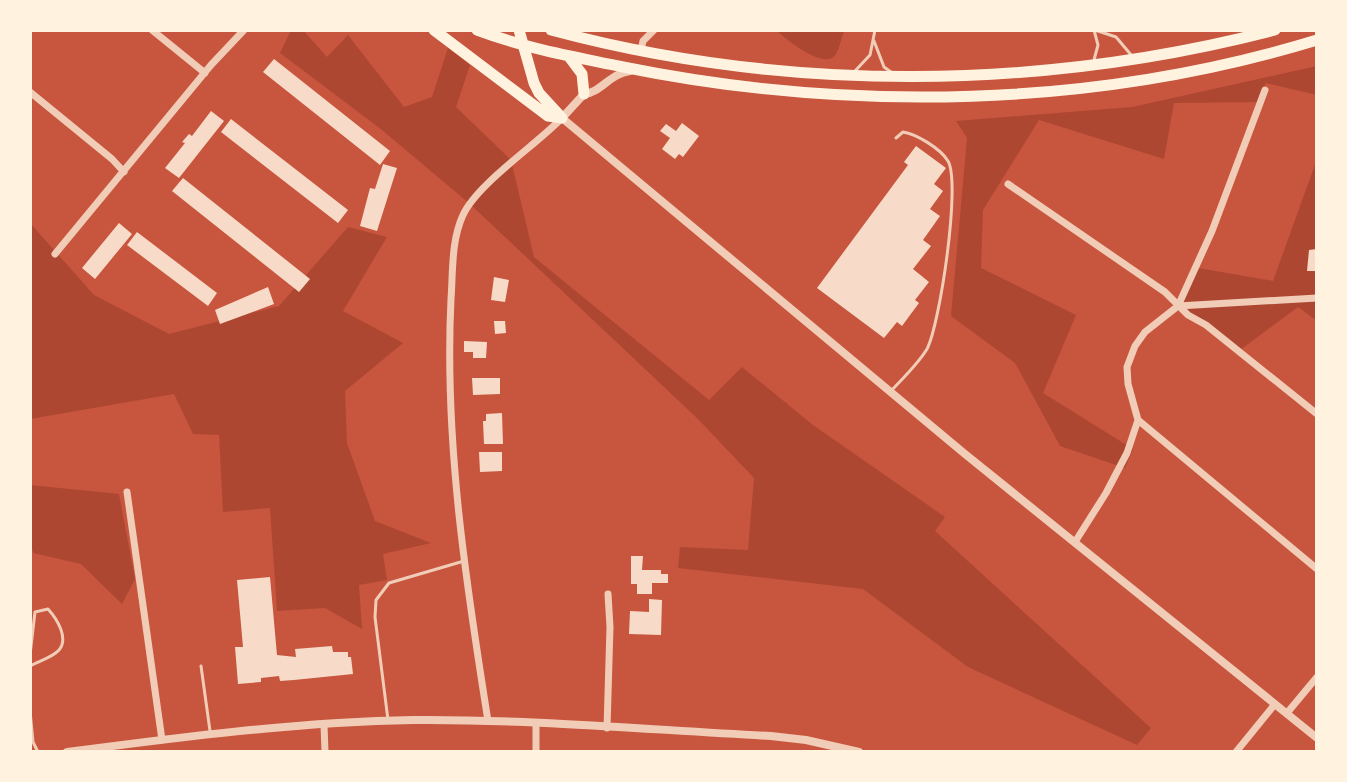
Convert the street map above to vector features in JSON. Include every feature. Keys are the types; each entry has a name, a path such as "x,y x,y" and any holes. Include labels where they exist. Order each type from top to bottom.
{"highway":[{"path":"434,30 548,116 562,118"},
{"path":"477,30 525,47 570,58 725,84 817,93 896,96 983,95 1135,80 1256,57 1317,40"},
{"path":"519,30 534,83 562,118"},
{"path":"551,30 641,50 739,66 896,76 1003,74 1091,65 1275,30"},
{"path":"570,58 582,74 584,94"}],"street":[{"path":"152,30 205,73"},
{"path":"55,254 244,30"},
{"path":"641,50 643,41 654,30"},
{"path":"488,721 464,561 451,373 454,249 462,218 474,197 562,118 584,94 592,93 620,72 638,70"},
{"path":"1265,90 1212,231 1178,306 1145,332 1130,356 1128,384 1138,420 1317,569"},
{"path":"30,92 124,172"},
{"path":"562,118 1317,738"},
{"path":"1008,184 1165,292 1178,306 1317,414"},
{"path":"1178,306 1317,298"},
{"path":"1075,542 1120,469 1138,420"},
{"path":"127,492 162,740"},
{"path":"607,728 608,594"},
{"path":"1287,713 1317,677"},
{"path":"1236,752 1275,704"},
{"path":"67,752 324,725 488,721 771,736 859,752"},
{"path":"536,724 536,752"},
{"path":"324,725 325,752"}],"lane":[{"path":"851,75 864,65 875,30"},
{"path":"1091,65 1098,45 1095,30 1116,37 1134,59"},
{"path":"874,41 884,67 896,76"},
{"path":"891,391 926,350 931,338 942,291 952,200 948,161 917,134 903,132 896,138"},
{"path":"388,722 376,600 389,583 464,561"},
{"path":"30,655 35,612 48,609 59,623 62,641 56,653 30,666"},
{"path":"201,666 210,735"},
{"path":"30,711 33,742 38,752"}],"shaded area":[{"path":"291,30 303,30 327,57 348,35 404,107 432,97 448,48 470,65 456,107 511,160 534,257 709,400 742,367 813,425 945,517 935,531 1151,728 1137,745 968,667 863,589 678,568 680,547 748,550 754,478 698,419 470,204 382,130 280,53"},
{"path":"776,30 845,30 836,54 824,59 805,52"},
{"path":"1317,66 1317,95 1266,83 1259,102 1174,103 1164,159 1039,120 983,210 981,268 1076,315 1043,393 1133,449 1125,468 1060,446 1015,363 951,316 967,138 956,121 1132,107"},
{"path":"1317,159 1317,321 1298,307 1240,350 1180,305 1198,268 1273,281"},
{"path":"30,223 94,295 169,334 279,306 348,227 387,237 343,311 403,343 345,391 347,443 375,521 431,543 383,554 387,580 359,585 362,629 325,608 277,611 270,508 223,512 219,435 193,434 174,394 30,419"},
{"path":"30,485 119,494 135,579 122,604 81,564 33,553"}],"building":[{"path":"274,59 390,151 380,165 263,72"},
{"path":"211,111 224,121 179,178 165,168 185,143 182,142 189,134 192,136"},
{"path":"231,119 348,210 338,223 221,132"},
{"path":"682,123 699,136 683,157 679,154 675,159 662,149 670,138 660,131 666,124 676,131"},
{"path":"916,146 946,168 934,184 943,191 930,209 940,216 923,240 931,246 913,269 929,282 915,300 919,303 902,326 897,322 884,338 817,288 908,165 904,162"},
{"path":"383,164 397,168 377,231 360,226 370,188 375,189"},
{"path":"183,178 310,279 299,292 172,191"},
{"path":"119,223 132,234 95,279 82,268"},
{"path":"137,232 217,293 208,306 127,245"},
{"path":"1317,249 1317,271 1307,271 1309,250"},
{"path":"494,277 509,280 505,302 491,300"},
{"path":"268,287 274,304 220,324 215,310"},
{"path":"494,321 505,321 506,333 495,334"},
{"path":"464,341 487,342 486,358 473,358 473,352 464,352"},
{"path":"472,378 500,378 500,394 473,395"},
{"path":"502,413 503,444 484,444 483,421 486,421 486,414"},
{"path":"479,452 502,452 502,471 480,472"},
{"path":"631,556 643,556 642,570 661,570 661,574 668,574 668,583 652,583 652,594 637,594 637,584 631,584"},
{"path":"270,577 277,655 296,657 295,649 332,646 333,652 348,652 353,674 280,681 279,676 261,678 261,682 238,684 235,647 243,647 237,580"},
{"path":"649,599 662,600 661,635 629,634 630,611 649,612"}]}
